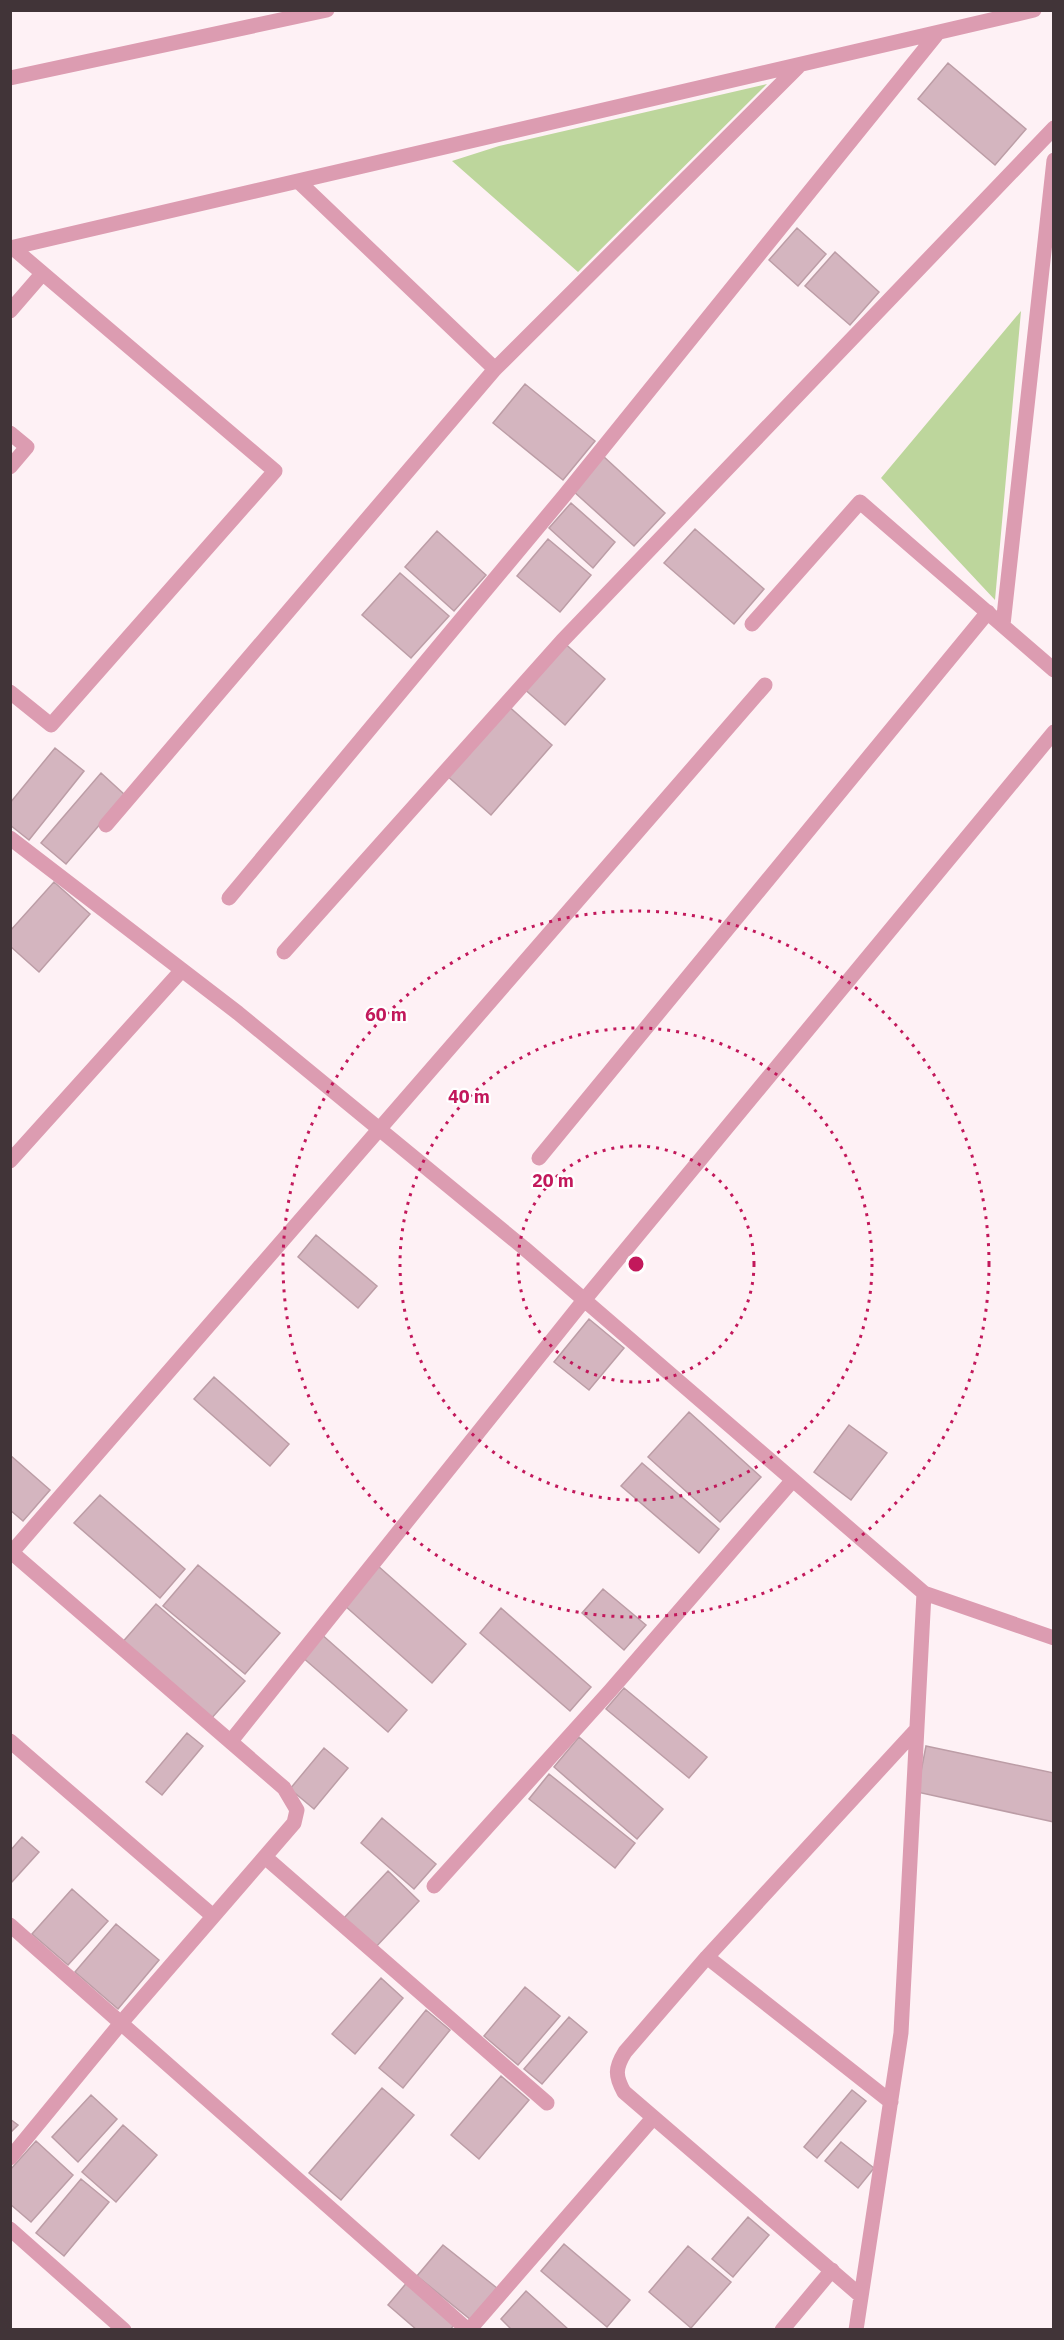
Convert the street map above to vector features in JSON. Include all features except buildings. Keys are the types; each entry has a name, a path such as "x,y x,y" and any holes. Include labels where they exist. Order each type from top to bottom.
{"street":[{"path":"10,78 327,10"},
{"path":"12,248 798,67 1034,10"},
{"path":"230,898 572,487 937,34"},
{"path":"106,825 495,369 798,67"},
{"path":"284,952 562,641 1053,128"},
{"path":"1003,625 1053,160"},
{"path":"299,182 495,369"},
{"path":"10,692 51,725 274,471 12,248"},
{"path":"10,311 42,274"},
{"path":"10,433 27,447 10,467"},
{"path":"752,624 860,502 1053,670"},
{"path":"539,1158 988,612"},
{"path":"10,2158 120,2023 294,1823 297,1809 284,1788 11,1552 765,685"},
{"path":"231,1741 585,1299 1053,732"},
{"path":"10,838 182,970 585,1299 792,1481 924,1593 1053,1638"},
{"path":"10,1161 182,970"},
{"path":"434,1886 610,1691 792,1481"},
{"path":"856,2330 901,2033 924,1593"},
{"path":"861,2296 624,2092 616,2078 617,2065 625,2052 707,1957 916,1731"},
{"path":"10,1742 213,1917"},
{"path":"265,1857 547,2103"},
{"path":"10,1926 468,2330 652,2118"},
{"path":"707,1957 891,2102"},
{"path":"10,2229 124,2330"},
{"path":"782,2330 832,2270"}],"green space":[{"path":"767,84 578,272 452,161 499,146"},
{"path":"1021,311 995,600 881,478"}]}
